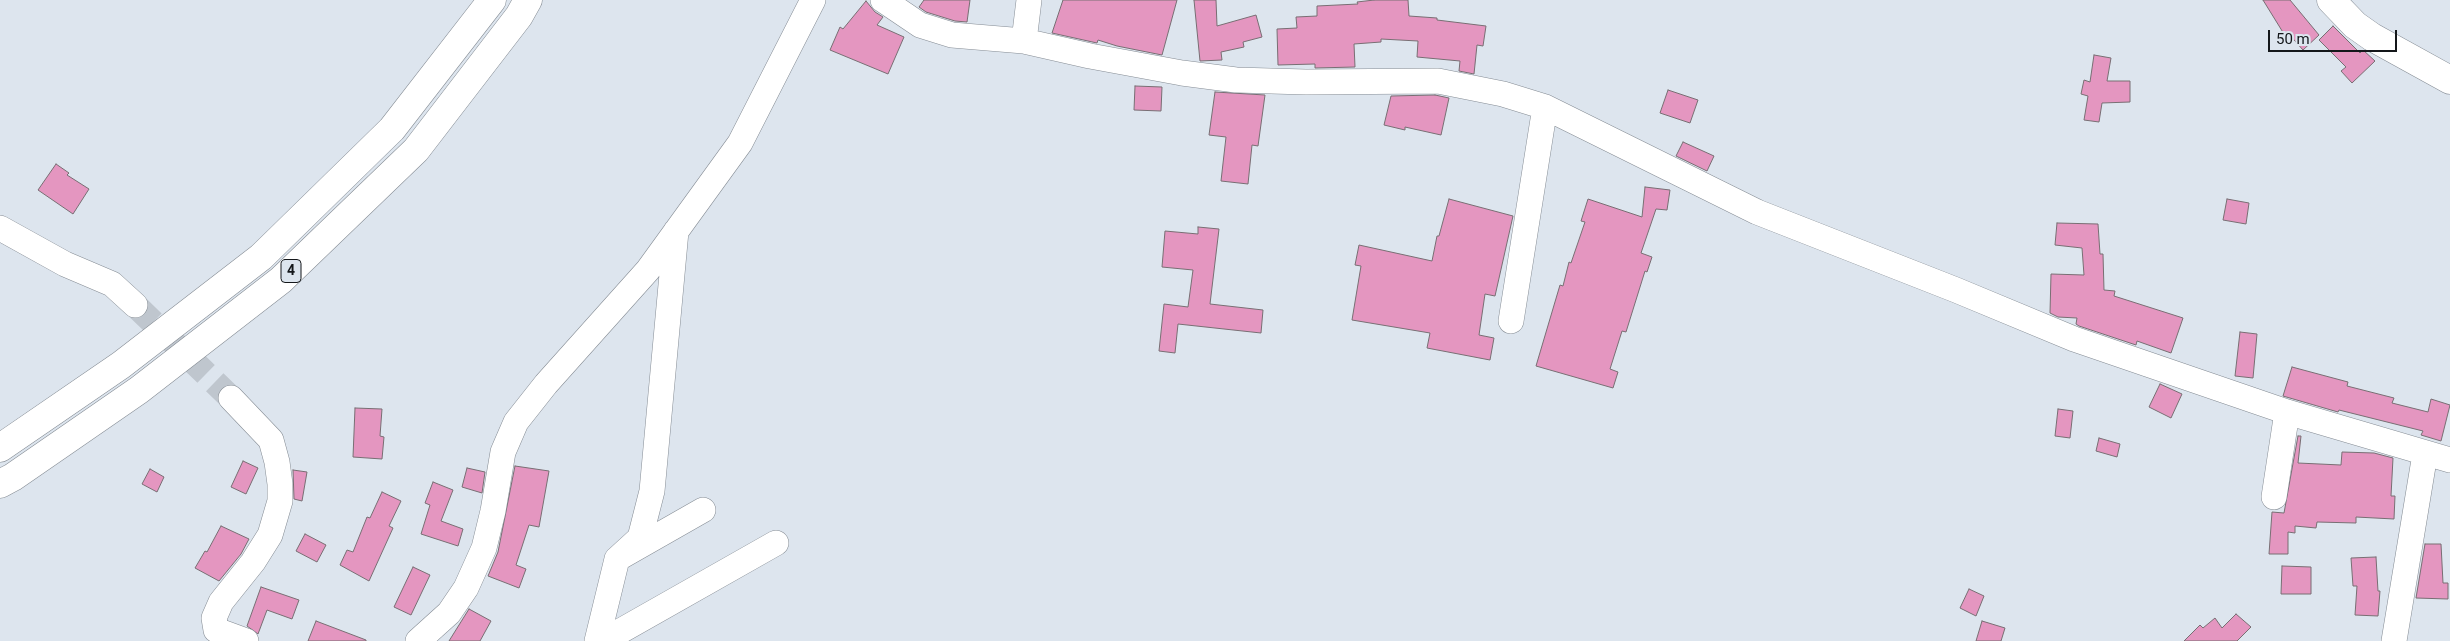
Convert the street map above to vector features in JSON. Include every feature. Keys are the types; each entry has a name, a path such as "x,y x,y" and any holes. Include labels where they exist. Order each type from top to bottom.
{"main road":[{"name":"4","path":"0,448 121,365 261,257 392,129 492,0"},
{"name":"4","path":"0,484 140,390 282,280 416,150 519,16 528,0"},
{"path":"2331,0 2355,25 2372,37 2450,80"}],"street":[{"path":"418,641 448,613 466,588 480,556 493,511 503,452 516,422 546,384 648,270 740,143 814,0"},
{"path":"883,0 920,25 937,31 968,38 1024,41 1090,56 1236,80 1306,82 1438,81 1503,94 1545,107 1757,212 1956,290 2074,340 2287,412 2424,454 2450,460"},
{"path":"1024,41 1029,0"},
{"path":"1510,321 1545,107"},
{"path":"0,228 65,264 112,284 136,305"},
{"path":"597,641 617,559 640,538 652,491 676,232"},
{"path":"232,398 271,440 280,484 278,509 270,535 253,562 222,602 214,618 216,630 246,641"},
{"path":"2274,497 2287,412"},
{"path":"2394,641 2424,454"},
{"path":"617,559 703,510"},
{"path":"603,641 776,543"}],"building":[{"path":"924,0 970,0 967,22 955,21 926,12 919,7"},
{"path":"1063,0 1177,0 1162,55 1117,46 1098,40 1097,43 1052,33"},
{"path":"1194,0 1216,0 1217,26 1256,15 1262,37 1243,42 1244,47 1221,52 1222,60 1200,61"},
{"path":"1408,0 1409,16 1437,18 1437,20 1486,26 1483,46 1477,45 1474,74 1459,71 1460,61 1417,57 1418,41 1381,39 1381,42 1354,44 1355,67 1315,68 1315,64 1278,65 1277,29 1297,28 1296,17 1317,16 1317,6 1358,4 1357,2"},
{"path":"2263,0 2290,0 2319,35 2303,50 2287,32 2284,34"},
{"path":"866,1 875,12 883,17 877,25 904,37 888,74 830,50 840,27 843,29"},
{"path":"2333,26 2360,53 2363,50 2375,61 2352,83 2341,71 2346,67 2319,40"},
{"path":"2094,55 2111,58 2107,81 2130,81 2130,102 2102,103 2099,122 2084,120 2088,96 2081,94 2084,80 2090,82"},
{"path":"1135,86 1162,87 1161,111 1134,110"},
{"path":"1668,90 1698,100 1690,123 1660,113"},
{"path":"1215,92 1265,95 1258,146 1252,145 1248,184 1221,181 1226,137 1209,135"},
{"path":"1435,95 1449,98 1441,135 1405,127 1405,130 1384,125 1391,96"},
{"path":"1683,142 1714,156 1707,171 1676,156"},
{"path":"56,164 69,173 67,175 89,189 73,214 38,190"},
{"path":"1645,187 1670,190 1667,210 1656,209 1641,253 1652,257 1647,272 1645,271 1626,332 1622,331 1610,369 1618,372 1613,388 1536,366 1560,285 1563,286 1569,262 1571,263 1585,222 1581,221 1588,199 1642,217"},
{"path":"1449,199 1513,216 1495,296 1485,294 1479,335 1494,338 1490,360 1427,348 1430,333 1352,320 1361,266 1355,265 1359,245 1432,261 1437,236 1439,236"},
{"path":"2227,199 2249,203 2246,224 2223,220"},
{"path":"2057,223 2098,224 2100,254 2103,254 2104,290 2115,291 2114,296 2183,318 2171,353 2137,341 2136,345 2079,326 2076,324 2077,318 2058,317 2050,313 2051,274 2084,275 2082,248 2055,245"},
{"path":"1198,227 1219,229 1210,304 1263,310 1261,333 1178,324 1175,353 1159,351 1164,304 1188,307 1193,270 1162,267 1165,231 1198,234"},
{"path":"2240,332 2257,334 2253,378 2235,376"},
{"path":"2292,367 2348,382 2347,386 2394,398 2392,403 2428,412 2431,399 2450,405 2441,441 2421,435 2423,431 2339,410 2338,412 2283,396"},
{"path":"2160,384 2182,394 2171,418 2149,407"},
{"path":"355,408 382,409 380,436 384,437 382,459 353,457"},
{"path":"2058,409 2073,411 2070,438 2055,436"},
{"path":"2298,436 2301,436 2298,463 2341,465 2342,452 2374,453 2393,458 2391,496 2395,496 2394,519 2356,517 2356,523 2317,522 2316,528 2295,526 2295,533 2288,532 2288,554 2269,554 2272,512 2284,513"},
{"path":"2099,438 2120,444 2117,457 2096,451"},
{"path":"243,461 258,468 246,494 231,487"},
{"path":"515,466 549,471 539,527 529,525 516,565 526,569 519,588 488,576 498,552"},
{"path":"467,468 485,472 482,493 462,487"},
{"path":"150,469 164,477 157,492 142,484"},
{"path":"293,470 307,472 302,501 294,499"},
{"path":"433,482 453,490 441,521 463,529 458,546 421,534 430,505 425,503"},
{"path":"382,492 401,501 389,526 393,528 369,581 340,565 347,550 353,552 367,517 370,518"},
{"path":"221,526 249,539 241,554 219,581 195,568 205,551 207,552"},
{"path":"305,534 326,545 317,562 296,551"},
{"path":"2425,544 2441,544 2443,583 2448,583 2448,599 2416,598"},
{"path":"2376,557 2378,591 2380,591 2378,616 2355,615 2357,586 2353,586 2351,558"},
{"path":"2282,566 2311,567 2311,594 2281,594"},
{"path":"413,567 430,575 411,615 394,607"},
{"path":"261,587 299,600 292,619 267,610 258,634 247,626"},
{"path":"1969,589 1984,596 1976,616 1960,608"},
{"path":"469,609 491,621 480,641 449,641"},
{"path":"2236,614 2251,627 2237,641 2184,641 2200,625 2203,628 2215,618 2222,628"},
{"path":"316,621 366,640 366,641 308,641"},
{"path":"1982,621 2005,628 2001,641 1976,641"}],"tunnel":[{"path":"135,305 231,398"}]}
